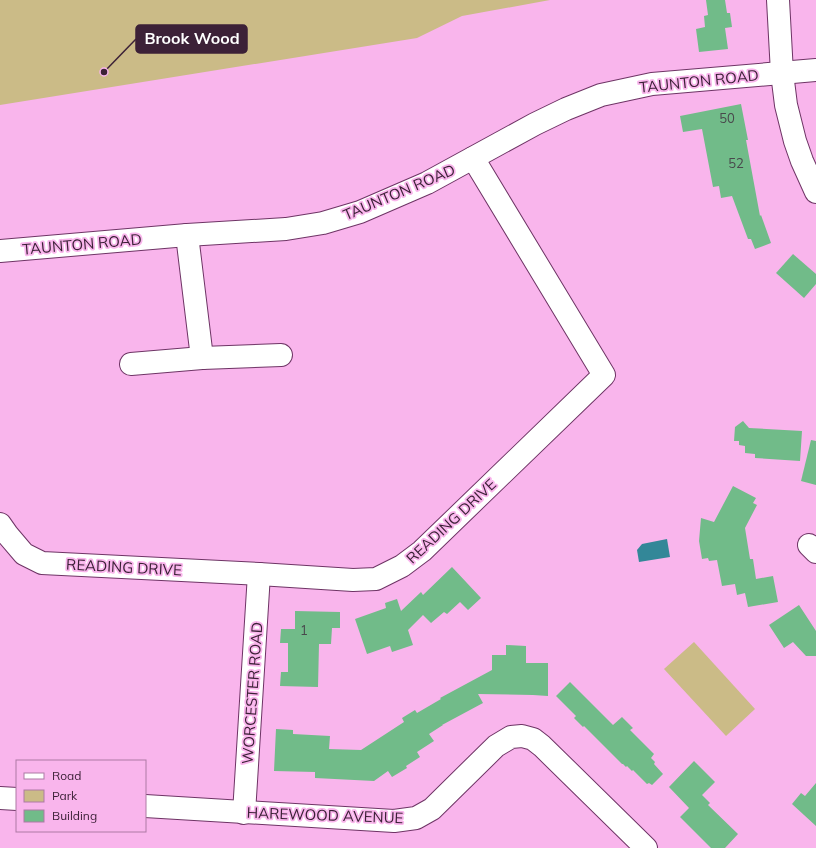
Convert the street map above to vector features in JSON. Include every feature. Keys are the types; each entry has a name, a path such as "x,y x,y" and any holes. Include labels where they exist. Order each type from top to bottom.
{"street":[{"path":"778,0 782,73 786,105 795,141 816,192"},
{"name":"TAUNTON ROAD","path":"0,251 187,235 286,229 323,223 360,212 427,183 535,124 566,109 601,95 652,84 816,70"},
{"name":"READING DRIVE","path":"0,524 24,554 42,563 353,580 376,579 402,566 422,551 604,375 473,158"},
{"path":"187,235 202,358"},
{"path":"131,364 202,358 281,356"},
{"name":"WORCESTER ROAD","path":"244,813 259,574"},
{"name":"HAREWOOD AVENUE","path":"146,806 394,821 416,818 432,809 496,746 511,737 522,736 533,739 542,746 646,848"},
{"path":"0,798 16,799"}],"green space":[{"path":"0,0 550,0 462,16 417,38 0,105"},
{"path":"694,642 755,709 726,736 664,669"}],"shaded area":[{"path":"667,539 670,557 639,562 637,550 642,544"}],"building":[{"path":"706,0 725,0 727,13 730,13 732,27 725,28 728,49 699,52 696,29 705,27 704,16 708,15"},
{"path":"741,104 760,216 761,215 771,243 755,249 751,239 748,239 732,196 721,198 719,186 713,187 702,129 683,132 680,116"},
{"path":"793,254 816,274 816,284 804,298 776,273"},
{"path":"743,421 749,428 802,431 800,461 755,458 755,454 745,453 745,446 739,445 739,441 734,441 735,427"},
{"path":"811,440 816,441 816,485 801,481"},
{"path":"733,486 756,498 753,503 757,505 745,528 750,559 753,559 756,579 773,576 778,602 748,607 745,593 737,595 735,584 722,586 717,560 709,561 708,558 702,559 699,541 701,518 714,522"},
{"path":"452,567 481,598 468,610 460,602 447,614 444,612 431,623 423,615 408,630 413,645 392,652 390,646 367,654 355,619 386,608 385,603 397,599 401,611 421,592 423,595"},
{"path":"799,605 816,631 816,656 806,656 793,642 784,648 769,625"},
{"path":"295,611 340,612 340,628 332,628 331,644 319,644 318,687 280,686 281,672 288,672 288,643 280,643 281,629 295,629"},
{"path":"506,645 526,646 526,663 548,663 548,696 478,694 483,703 442,725 429,734 434,741 417,752 420,757 406,766 407,768 392,777 388,771 374,781 315,778 315,772 274,771 276,729 293,730 293,734 330,736 329,749 361,750 404,722 402,718 415,710 417,713 441,699 440,698 492,670 492,655 506,655"},
{"path":"570,682 613,725 622,717 633,728 630,730 654,754 651,758 663,774 652,785 649,783 647,784 633,770 632,771 627,766 626,767 622,764 574,718 576,716 556,696"},
{"path":"694,761 715,782 702,795 710,803 708,805 738,834 725,848 711,848 680,817 689,808 669,787"},
{"path":"816,783 816,826 792,804 801,793 805,796"}],"place":[{"name":"Brook Wood","path":"104,72"}]}
